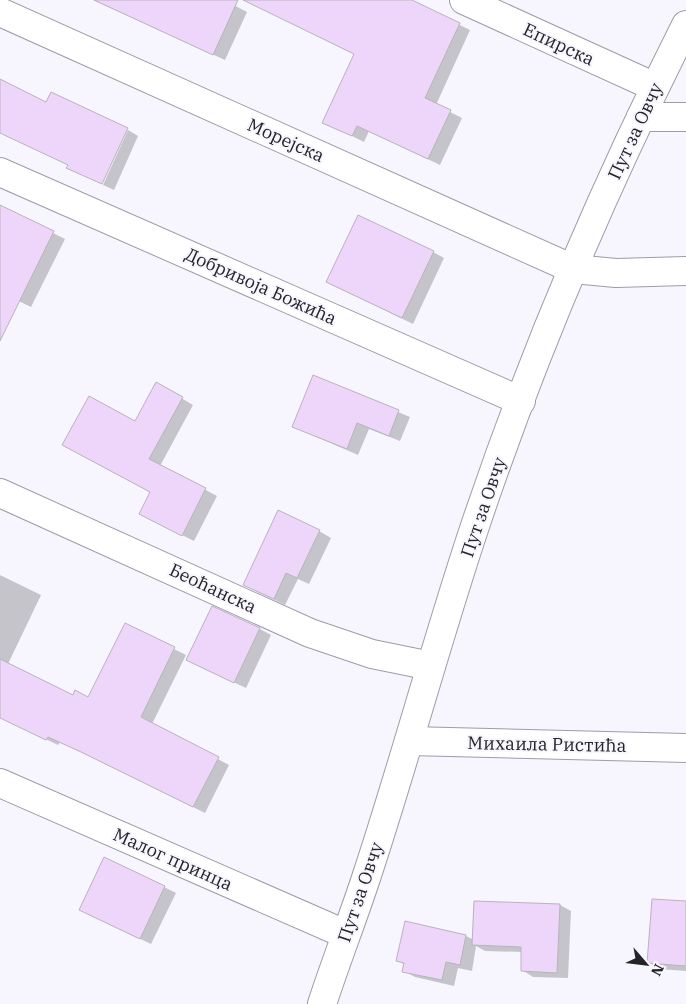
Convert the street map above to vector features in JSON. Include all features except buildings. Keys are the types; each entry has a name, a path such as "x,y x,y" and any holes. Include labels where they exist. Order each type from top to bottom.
{"street":[{"name":"Епирска","path":"464,0 655,88"},
{"name":"Морејска","path":"0,12 572,269 616,273 686,271"},
{"name":"Пут за Овчу","path":"322,1004 366,877 475,527 521,401 572,269 641,117 686,25"},
{"path":"641,117 686,117"},
{"name":"Добривоја Божића","path":"0,172 521,401"},
{"name":"Беоћанска","path":"0,493 310,633 372,654 431,666"},
{"name":"Михаила Ристића","path":"409,741 686,748"},
{"name":"Малог принца","path":"0,783 345,934"}]}
